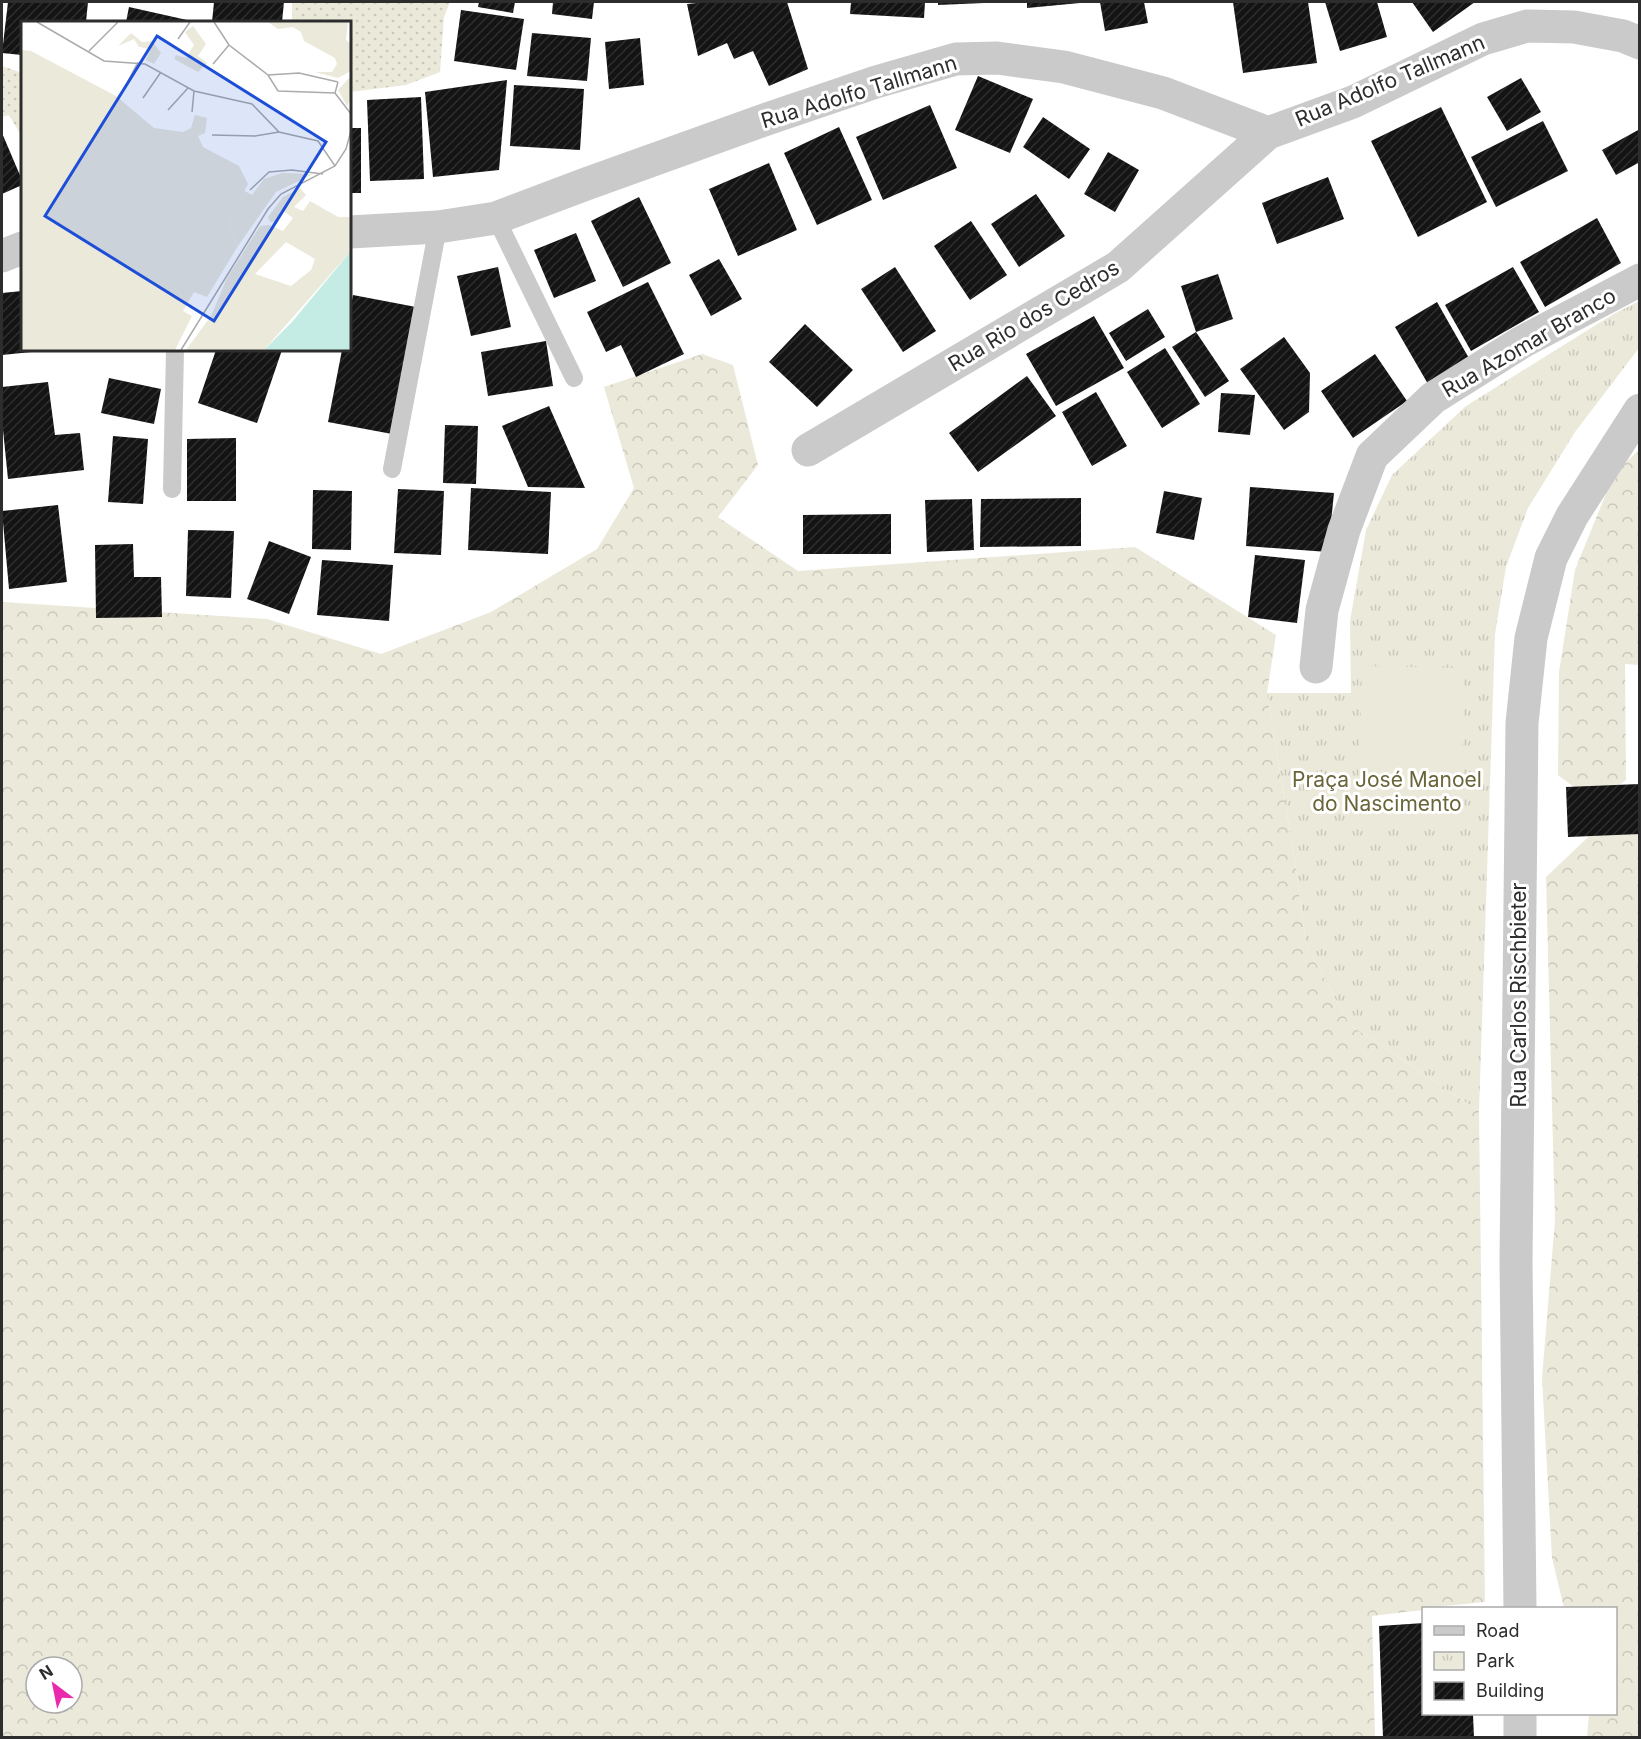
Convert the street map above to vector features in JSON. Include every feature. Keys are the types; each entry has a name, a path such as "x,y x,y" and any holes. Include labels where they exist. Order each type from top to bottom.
{"street":[{"name":"Rua Adolfo Tallmann","path":"351,232 438,227 496,218 767,119 876,82 956,59 997,58 1064,66 1163,93 1268,133 1353,102 1483,39 1527,26 1574,27 1623,36 1640,43"},
{"name":"Rua Rio dos Cedros","path":"808,450 1118,267 1268,133"},
{"path":"2,256 21,248"},
{"name":"Rua Azomar Branco","path":"1316,668 1323,610 1344,530 1372,456 1434,398 1522,342 1640,280"},
{"name":"Rua Carlos Rischbieter","path":"1520,1607 1516,1261 1522,723 1531,638 1551,558 1572,516 1640,410"},
{"path":"1520,1715 1520,1737"}],"lane":[{"path":"496,218 574,378"},
{"path":"392,469 438,227"},
{"path":"172,489 175,351"}],"green space":[{"path":"292,2 450,2 444,17 440,72 406,85 351,92 351,21 292,21"},
{"path":"2,66 21,73 21,135 9,115 2,117"},
{"name":"Praça José Manoel do Nascimento","path":"1639,301 1639,348 1575,432 1528,508 1506,567 1495,634 1479,1111 1350,1025 1306,945 1295,862 1267,693 1351,693 1350,621 1366,530 1392,475 1466,406 1612,315"},
{"path":"702,354 733,365 758,465 718,517 798,571 1135,547 1276,635 1267,693 1295,862 1306,945 1350,1025 1479,1111 1485,1602 1422,1607 1422,1610 1372,1616 1375,1737 2,1737 2,602 267,619 381,654 491,612 597,549 634,488 604,387"},
{"path":"1639,450 1640,665 1625,664 1626,780 1595,803 1558,775 1559,672 1575,570 1614,474"},
{"path":"1362,666 1464,668 1461,826 1358,824"},
{"path":"1639,821 1639,1737 1587,1737 1589,1715 1617,1715 1617,1607 1564,1607 1552,1558 1542,1378 1555,1220 1546,877 1602,824"}],"building":[{"path":"8,2 88,2 86,21 21,21 21,55 2,53"},
{"path":"214,2 284,2 282,21 212,21"},
{"path":"479,2 515,2 513,13 478,7"},
{"path":"553,2 594,2 592,19 552,14"},
{"path":"787,2 808,69 769,86 753,51 734,59 727,43 698,56 687,4"},
{"path":"851,2 925,2 924,18 850,14"},
{"path":"938,2 984,2 984,3 938,5"},
{"path":"1027,2 1080,2 1080,3 1027,8"},
{"path":"1100,2 1144,2 1148,23 1105,31"},
{"path":"1233,2 1308,2 1317,63 1243,73"},
{"path":"1325,2 1377,2 1387,37 1340,51"},
{"path":"1412,2 1475,2 1433,32"},
{"path":"129,7 192,21 126,21"},
{"path":"461,10 524,19 516,70 454,61"},
{"path":"532,33 591,38 587,81 527,76"},
{"path":"640,38 644,85 609,89 605,42"},
{"path":"978,76 1033,99 1010,153 955,130"},
{"path":"1521,78 1541,112 1507,131 1487,97"},
{"path":"507,80 499,170 433,177 425,92"},
{"path":"514,85 584,89 580,150 510,146"},
{"path":"421,97 424,179 370,181 367,100"},
{"path":"930,105 957,168 883,200 856,137"},
{"path":"1441,107 1487,202 1418,237 1371,141"},
{"path":"1043,117 1090,149 1069,179 1023,147"},
{"path":"1543,121 1568,171 1496,207 1471,157"},
{"path":"839,127 872,200 817,225 784,153"},
{"path":"351,128 361,128 361,193 351,193"},
{"path":"1640,129 1640,162 1616,175 1602,150"},
{"path":"2,133 21,178 21,185 2,194"},
{"path":"1108,152 1139,170 1115,212 1084,194"},
{"path":"769,163 797,230 738,256 709,189"},
{"path":"1328,177 1344,219 1277,244 1262,203"},
{"path":"1036,194 1065,236 1019,267 991,224"},
{"path":"639,197 671,263 623,287 591,221"},
{"path":"1597,218 1621,263 1545,307 1520,262"},
{"path":"971,221 1007,275 970,300 934,246"},
{"path":"576,233 596,281 554,298 534,250"},
{"path":"719,259 742,299 711,316 689,275"},
{"path":"498,267 511,327 471,336 457,276"},
{"path":"895,267 936,331 903,352 861,289"},
{"path":"1513,267 1539,312 1471,351 1445,305"},
{"path":"1218,274 1233,319 1196,332 1181,286"},
{"path":"648,282 684,354 636,377 621,345 606,352 587,312"},
{"path":"21,291 21,351 41,351 2,355 2,293"},
{"path":"353,295 416,307 392,434 328,422 342,351 351,351"},
{"path":"1437,302 1470,360 1428,384 1395,327"},
{"path":"1148,309 1165,337 1126,361 1109,333"},
{"path":"1094,316 1124,368 1056,406 1026,354"},
{"path":"805,324 853,370 817,407 769,362"},
{"path":"1196,332 1229,381 1205,397 1172,347"},
{"path":"1284,337 1310,373 1309,412 1284,430 1240,369"},
{"path":"546,341 553,386 488,396 481,352"},
{"path":"1165,348 1200,404 1162,428 1127,372"},
{"path":"216,351 282,351 257,423 198,403"},
{"path":"1375,354 1407,401 1353,438 1321,391"},
{"path":"1027,376 1056,416 978,472 949,433"},
{"path":"109,378 161,389 154,424 101,413"},
{"path":"48,382 55,435 80,433 84,470 8,479 2,420 2,387"},
{"path":"1096,392 1127,446 1092,466 1062,412"},
{"path":"1221,393 1255,395 1250,435 1218,432"},
{"path":"549,406 585,488 528,487 502,426"},
{"path":"445,425 478,426 476,484 443,483"},
{"path":"113,436 148,439 143,504 108,502"},
{"path":"236,438 236,501 187,501 187,439"},
{"path":"1250,487 1334,493 1328,552 1246,546"},
{"path":"471,488 551,492 548,554 468,550"},
{"path":"398,489 444,491 441,555 394,553"},
{"path":"313,490 352,491 351,550 312,549"},
{"path":"1164,491 1202,498 1194,540 1156,533"},
{"path":"1081,498 1081,546 980,547 981,499"},
{"path":"972,499 974,550 927,552 925,500"},
{"path":"58,505 67,582 9,589 2,511"},
{"path":"891,514 891,554 803,554 803,515"},
{"path":"188,530 234,531 231,598 186,596"},
{"path":"269,541 311,557 289,614 247,599"},
{"path":"133,544 134,577 161,577 162,617 96,618 95,545"},
{"path":"1255,555 1305,560 1297,623 1248,617"},
{"path":"322,560 393,565 389,621 317,615"},
{"path":"1640,784 1640,834 1568,837 1566,787"},
{"path":"1422,1623 1422,1715 1473,1715 1474,1738 1383,1738 1379,1626"}]}
